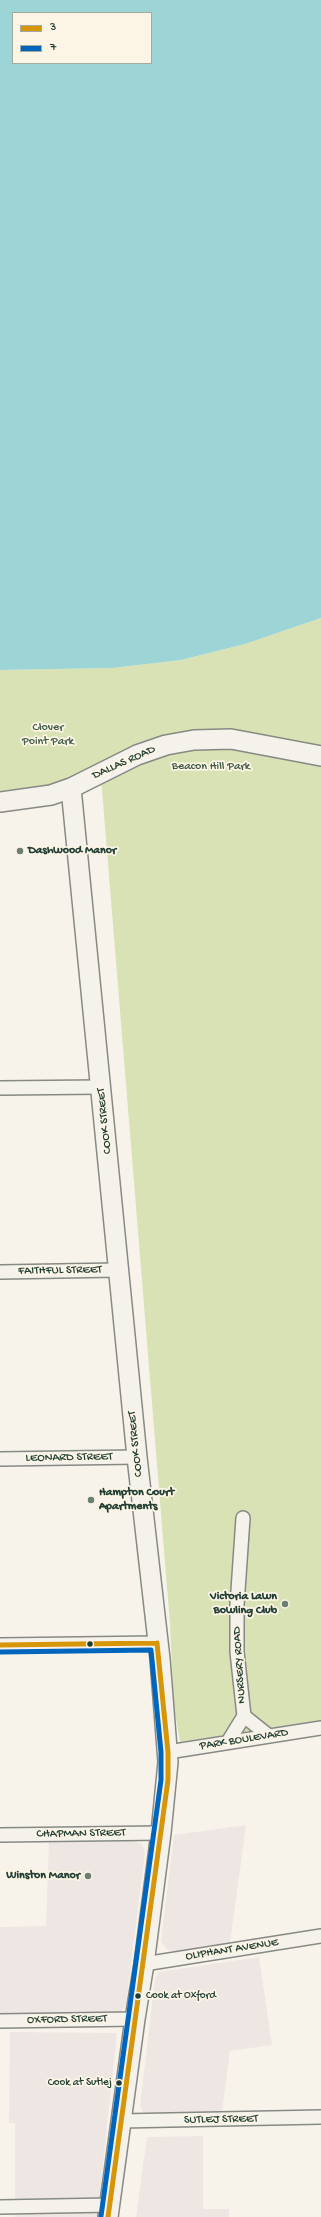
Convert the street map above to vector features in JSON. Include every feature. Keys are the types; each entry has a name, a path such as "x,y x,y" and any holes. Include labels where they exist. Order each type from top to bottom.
{"main road":[{"name":"DALLAS ROAD","path":"0,802 51,795 71,788 137,755 166,745 194,740 231,739 321,756"},
{"name":"COOK STREET","path":"71,788 137,1457 168,1752 168,1780 144,1964 134,2019 109,2211"}],"street":[{"path":"0,1088 101,1086"},
{"name":"FAITHFUL STREET","path":"0,1272 119,1270"},
{"name":"LEONARD STREET","path":"0,1459 137,1457"},
{"name":"NURSERY ROAD","path":"228,1742 244,1716 237,1652 237,1605 243,1518"},
{"path":"0,1646 157,1643"},
{"name":"NURSERY ROAD","path":"244,1716 269,1736"},
{"name":"PARK BOULEVARD","path":"168,1752 321,1728"},
{"name":"CHAPMAN STREET","path":"0,1835 161,1833"},
{"name":"OLIPHANT AVENUE","path":"144,1964 321,1936"},
{"name":"OXFORD STREET","path":"0,2021 134,2019"},
{"name":"SUTLEJ STREET","path":"121,2121 321,2117"},
{"path":"0,2207 109,2211"}],"shaded area":[{"path":"246,1825 230,1943 175,1951 166,1949 161,1941 174,1835"},
{"path":"49,1841 133,1841 142,1844 145,1852 126,2004 121,2012 111,2014 0,2015 0,1927 46,1926"},
{"path":"259,1957 272,2045 230,2051 222,2112 148,2114 142,2111 140,2106 155,1979 158,1972"},
{"path":"10,2032 117,2033 99,2201 15,2201 15,2123 9,2123"},
{"path":"203,2136 203,2209 229,2209 229,2217 136,2217 147,2137"},
{"path":"15,2213 97,2213 97,2217 15,2217"}],"green space":[{"name":"Beacon Hill Park","path":"321,618 321,1720 180,1742 174,1708 170,1624 100,765 56,785 0,792 0,670 113,668 181,660 245,644"}],"water":[{"path":"0,0 321,0 321,618 245,644 181,660 113,668 0,670"}],"transit line":[{"name":"3","path":"0,1645 157,1643"},
{"name":"3","path":"108,2217 168,1780 168,1752 157,1643"},
{"name":"7","path":"0,1652 151,1650 161,1752 161,1780 101,2216"}],"place":[{"name":"Dashwood Manor","path":"20,851"},
{"name":"Hampton Court Apartments","path":"91,1500"},
{"name":"Victoria Lawn Bowling Club","path":"285,1604"},
{"name":"Winston Manor","path":"88,1876"},
{"name":"Cook at Oxford","path":"138,1996"},
{"name":"Cook at Sutlej","path":"119,2083"}],"park label":[{"name":"Clover Point Park","path":"48,735"}]}
